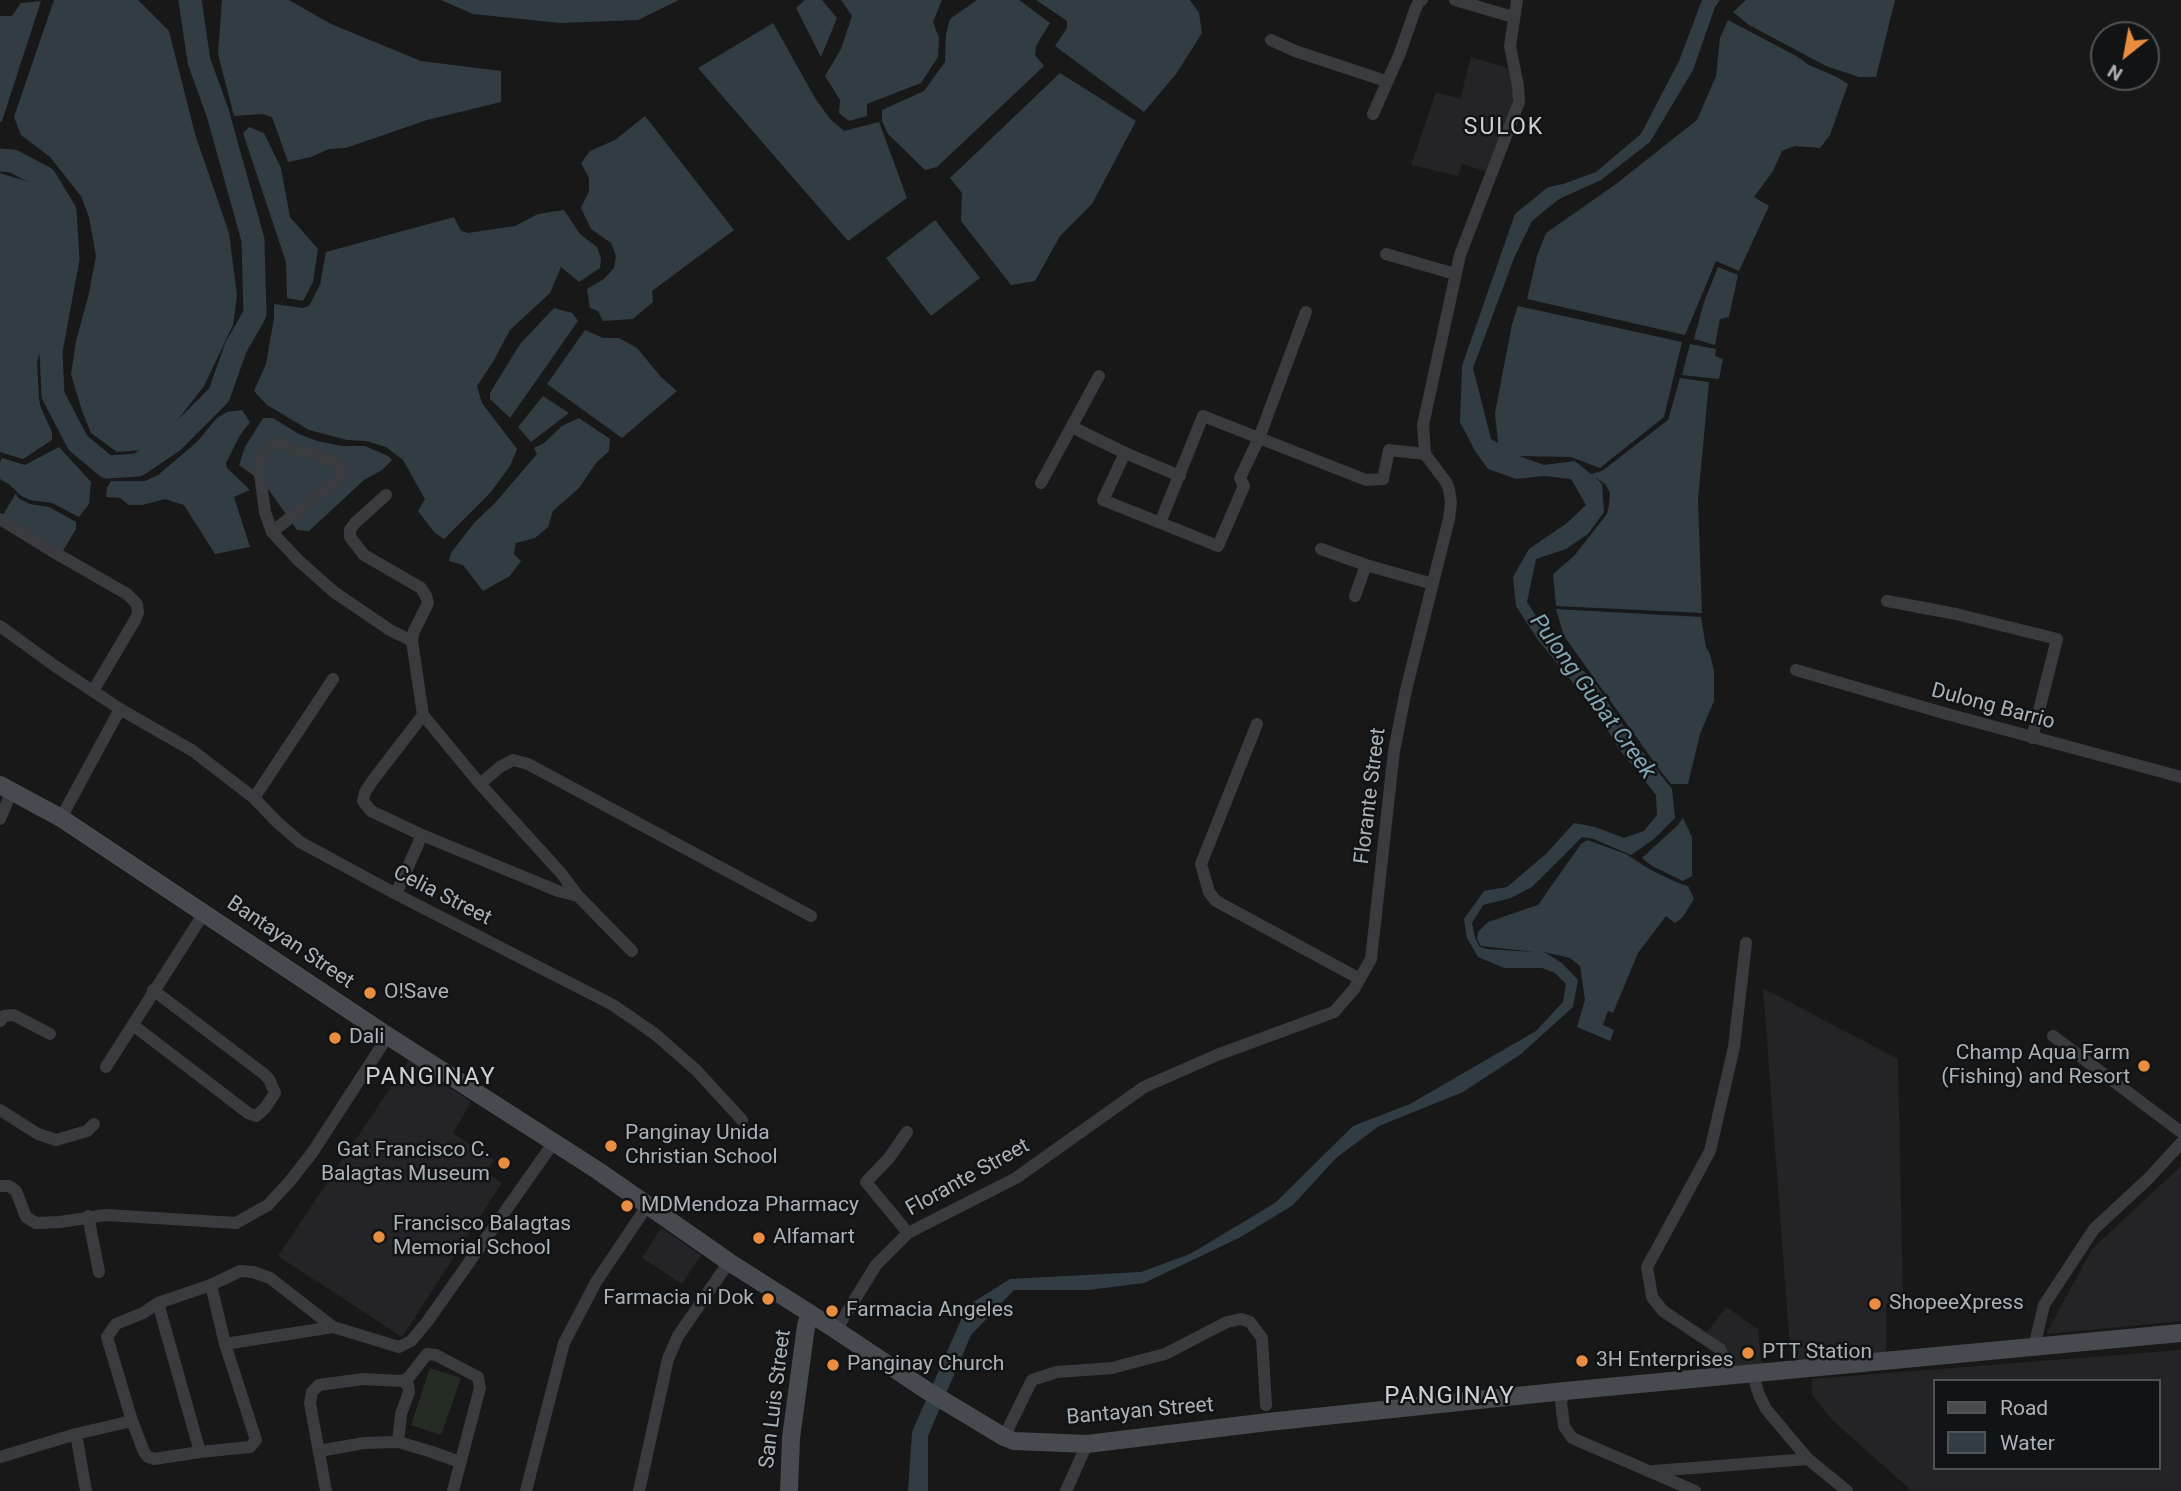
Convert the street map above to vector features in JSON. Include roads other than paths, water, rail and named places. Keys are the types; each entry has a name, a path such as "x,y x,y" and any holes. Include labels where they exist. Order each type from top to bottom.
{"main road":[{"name":"Bantayan Street","path":"6,788 61,818 926,1390 1014,1441 1087,1444 1267,1415 1753,1375 2181,1333"},
{"name":"San Luis Street","path":"789,1491 791,1438 810,1313"}],"street":[{"path":"1373,114 1385,81 1400,53 1415,10 1422,0"},
{"path":"1455,0 1513,17"},
{"path":"1160,523 1203,416 1366,480 1383,479 1389,450 1425,454 1423,425 1460,255 1519,102 1510,46 1517,0"},
{"path":"1271,40 1295,51 1385,81"},
{"path":"1386,254 1455,274"},
{"path":"1125,453 1103,500 1218,546 1244,486 1240,478 1259,438 1306,312"},
{"path":"1041,483 1099,376"},
{"path":"1072,427 1180,476"},
{"path":"272,532 340,478 342,467 338,463 277,443 265,449 261,458 260,475 265,512 272,532 334,592 367,615 412,640"},
{"name":"Florante Street","path":"836,1330 876,1265 908,1233 1016,1178 1144,1087 1217,1055 1334,1012 1354,989 1371,959 1394,751 1406,690 1449,519 1450,489 1425,454"},
{"path":"386,495 355,523 350,530 350,537 364,555 421,588 426,596 428,603 412,640 423,715 578,896 632,951"},
{"path":"0,519 127,594 137,604 138,613 135,620 93,691"},
{"path":"1321,549 1433,584"},
{"path":"1354,596 1366,565"},
{"path":"1887,601 1956,614 2057,639 2032,738"},
{"name":"Celia Street","path":"0,626 120,709 193,751 254,798 300,842 614,1005 655,1034 696,1070 742,1120"},
{"name":"Dulong Barrio","path":"1796,670 2032,738 2181,777"},
{"path":"254,798 333,679"},
{"path":"61,818 120,709"},
{"path":"423,715 365,792 363,801 371,811 558,891 578,896"},
{"path":"1256,724 1201,864 1209,892 1216,901 1360,979"},
{"path":"480,784 513,760 528,764 811,916"},
{"path":"0,819 6,788"},
{"path":"396,894 422,835"},
{"path":"106,1067 204,914"},
{"path":"1726,1377 1725,1362 1720,1349 1663,1311 1652,1297 1647,1267 1710,1151 1734,1047 1746,943"},
{"path":"133,1025 248,1113 256,1116 275,1093 264,1074 153,990"},
{"path":"0,1021 4,1016 14,1015 50,1034"},
{"path":"0,1186 9,1186 16,1191 26,1217 36,1223 60,1222 88,1216 163,1217 236,1223 268,1205 312,1153 388,1036"},
{"path":"2053,1036 2181,1132"},
{"path":"0,1110 38,1134 56,1140 87,1131 94,1124"},
{"path":"907,1132 866,1182 908,1233"},
{"path":"212,1285 225,1344 256,1440 250,1447 200,1451 154,1459 144,1452 132,1421 107,1336 116,1324 143,1313 158,1303 212,1285 240,1271 254,1272 270,1278 333,1327 399,1347 411,1341 427,1322 554,1142"},
{"path":"2034,1347 2044,1305 2094,1229 2181,1143"},
{"path":"526,1491 564,1343 596,1282 647,1206"},
{"path":"88,1216 99,1272"},
{"path":"639,1491 668,1359 678,1336 729,1262"},
{"path":"158,1303 200,1451"},
{"path":"1004,1437 1032,1380 1057,1372 1112,1368 1165,1354 1227,1322 1241,1319 1250,1322 1262,1338 1267,1415"},
{"path":"225,1344 333,1327"},
{"path":"403,1381 427,1354 478,1377 480,1388 453,1491"},
{"path":"1753,1375 1766,1409 1808,1459 1847,1491"},
{"path":"326,1491 310,1403 312,1392 319,1385 363,1379 403,1381 408,1385 409,1392 401,1414 398,1443"},
{"path":"1565,1391 1561,1402 1564,1426 1572,1437 1695,1491"},
{"path":"0,1457 76,1434 132,1421"},
{"path":"76,1434 86,1491"},
{"path":"319,1451 364,1443 398,1443 460,1462"},
{"path":"1066,1491 1087,1444"},
{"path":"1650,1472 1808,1459"}],"water":[{"path":"54,0 138,0 169,31 195,134 229,233 237,295 233,325 204,386 166,435 143,450 117,452 91,433 82,411 71,374 96,256 89,217 81,196 50,157 21,135 14,117"},
{"path":"222,0 289,0 331,24 421,61 501,71 501,102 427,120 346,148 329,149 311,157 288,162 272,117 263,114 234,116 218,54"},
{"path":"441,0 679,0 638,20 560,23 473,14"},
{"path":"805,0 822,0 837,18 821,57 796,8"},
{"path":"841,0 942,0 933,22 939,38 938,57 921,83 867,104 867,116 849,121 839,113 840,100 825,76 841,49 852,16"},
{"path":"977,0 1019,0 1050,23 1036,46 1035,55 1044,66 937,167 925,170 888,134 882,121 882,110 924,91 945,62 946,34 950,19"},
{"path":"1036,0 1190,0 1199,13 1202,33 1176,74 1144,112 1055,46 1067,28 1067,21"},
{"name":"Pulong Gubat Creek","path":"1702,0 1720,0 1715,7 1693,70 1650,142 1601,180 1559,199 1532,221 1514,258 1473,368 1491,439 1498,443 1495,413 1518,306 1682,342 1664,417 1600,468 1571,457 1519,456 1544,465 1575,461 1591,474 1602,471 1668,420 1680,378 1709,382 1698,500 1702,613 1556,606 1553,574 1574,556 1607,514 1610,493 1606,485 1595,477 1602,484 1604,512 1588,534 1566,549 1536,559 1527,602 1547,633 1594,682 1633,740 1672,789 1675,818 1654,839 1631,855 1594,839 1582,837 1532,887 1511,898 1483,905 1472,923 1475,938 1480,947 1487,949 1535,952 1481,946 1477,939 1478,932 1488,922 1538,905 1581,844 1587,840 1626,854 1649,869 1688,886 1694,899 1682,918 1675,923 1666,916 1638,953 1613,1013 1608,1011 1603,1025 1614,1030 1610,1041 1577,1027 1585,1000 1580,966 1570,958 1544,952 1562,963 1578,980 1573,1007 1521,1054 1463,1092 1379,1126 1336,1158 1293,1205 1239,1238 1144,1283 1088,1290 1014,1290 971,1335 928,1436 928,1491 908,1491 912,1432 967,1306 1010,1279 1141,1272 1190,1254 1275,1203 1353,1126 1410,1104 1536,1031 1563,1002 1566,984 1555,973 1542,968 1504,968 1478,957 1467,938 1464,919 1484,891 1507,887 1546,854 1574,823 1595,827 1624,838 1644,831 1657,815 1656,795 1619,749 1596,711 1538,640 1516,606 1513,577 1529,549 1567,523 1586,505 1571,479 1544,476 1516,479 1488,469 1460,422 1462,366 1515,214 1548,187 1596,172 1641,134 1679,61"},
{"path":"1746,0 1895,0 1876,77 1859,77 1826,66 1749,25 1733,12"},
{"path":"41,1 0,122 0,16 12,16 21,3"},
{"path":"1728,20 1848,84 1830,135 1820,148 1795,146 1782,151 1773,171 1754,197 1769,206 1739,271 1716,261 1685,335 1527,299 1537,256 1546,233 1616,184 1697,120 1716,76 1720,38"},
{"path":"773,23 815,98 830,119 844,131 879,122 907,198 848,241 698,68"},
{"path":"1060,73 1136,121 1092,204 1060,236 1035,281 1011,285 961,221 962,193 950,178"},
{"path":"645,116 734,230 652,291 653,302 633,319 603,321 598,311 590,308 587,289 604,279 614,268 616,256 611,243 591,229 581,208 589,191 589,178 581,163 590,151 615,140"},
{"path":"249,127 264,133 281,168 290,217 318,249 313,282 303,301 287,298 286,262 243,133"},
{"path":"0,173 38,185 52,203 59,219 63,248 54,307 37,362 39,399 52,432 52,440 23,459 0,452"},
{"path":"564,210 580,234 597,247 601,258 600,268 579,282 561,267 550,293 510,330 477,386 482,403 517,449 510,466 491,492 444,539 434,532 418,511 425,499 403,460 386,447 309,430 267,405 254,391 266,364 274,304 303,308 309,306 320,285 326,252 454,217 461,231 468,233 515,226 538,214"},
{"path":"935,220 980,278 931,316 886,258"},
{"path":"1718,267 1738,275 1729,317 1720,319 1715,345 1694,339 1704,302"},
{"path":"554,308 572,313 578,321 510,418 490,399 490,393 520,344"},
{"path":"585,330 603,338 619,338 637,348 661,377 677,391 622,438 547,384"},
{"path":"1690,344 1716,349 1715,356 1723,359 1719,379 1682,375"},
{"path":"543,396 569,413 531,442 518,427"},
{"path":"242,410 250,422 226,463 227,468 250,490 234,497 250,547 215,554 184,505 165,499 142,505 129,505 120,498 106,497 111,481 145,481 158,475 197,442 217,418 227,412"},
{"path":"263,418 273,418 299,434 317,441 342,446 365,446 392,460 382,470 364,480 309,531 297,530 264,483 239,465 245,447"},
{"path":"579,418 610,439 609,451 596,463 579,488 553,511 548,527 535,538 516,543 514,554 521,561 510,576 483,591 463,565 449,561 451,553 474,523 537,454 534,448 544,443 562,426"},
{"path":"59,447 91,482 89,504 79,517 52,503 30,500 0,479 2,458 25,465"},
{"path":"16,493 18,498 30,504 49,507 76,522 76,529 63,551 3,515"},
{"path":"1556,609 1701,617 1706,647 1714,671 1714,701 1700,734 1688,784 1671,784 1662,773 1564,636"},
{"path":"1683,818 1692,837 1692,876 1683,881 1642,858"}],"waterway":[{"path":"0,160 13,161 45,178 65,211 68,259 51,351 53,395 78,443 107,467 138,465 172,442 219,395 236,347 255,314 253,240 218,114 199,61 190,0"}],"place":[{"name":"O!Save","path":"370,993"},
{"name":"Dali","path":"335,1038"},
{"name":"Champ Aqua Farm (Fishing) and Resort","path":"2144,1066"},
{"name":"Panginay Unida Christian School","path":"611,1146"},
{"name":"Gat Francisco C. Balagtas Museum","path":"504,1163"},
{"name":"MDMendoza Pharmacy","path":"627,1206"},
{"name":"Francisco Balagtas Memorial School","path":"379,1237"},
{"name":"Alfamart","path":"759,1238"},
{"name":"Farmacia ni Dok","path":"768,1299"},
{"name":"ShopeeXpress","path":"1875,1304"},
{"name":"Farmacia Angeles","path":"832,1311"},
{"name":"PTT Station","path":"1748,1353"},
{"name":"3H Enterprises","path":"1582,1361"},
{"name":"Panginay Church","path":"833,1365"}],"district":[{"name":"SULOK","path":"1504,128"},
{"name":"PANGINAY","path":"431,1078"},
{"name":"PANGINAY","path":"1450,1397"}]}
